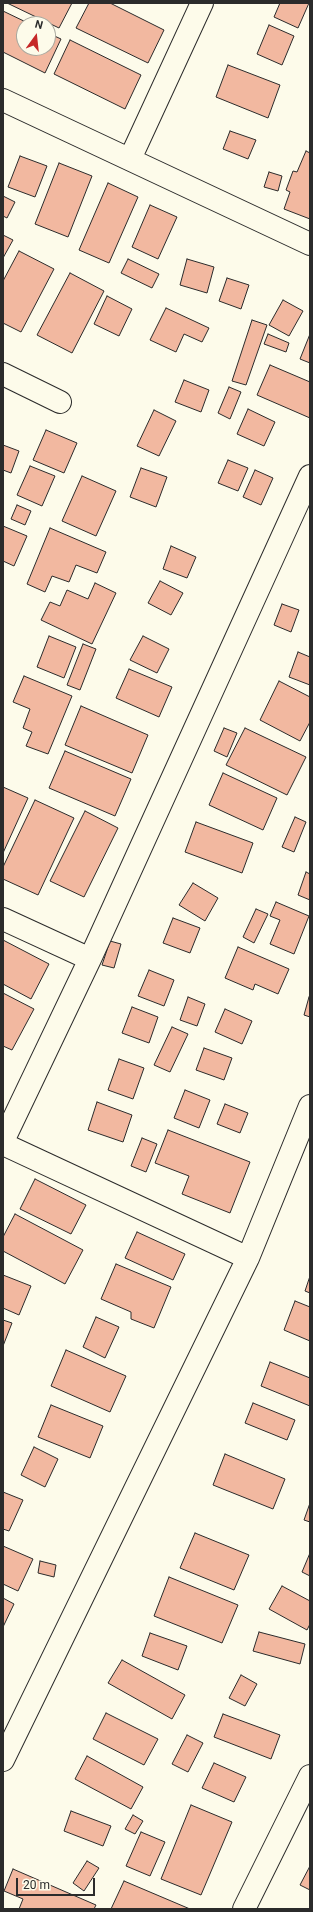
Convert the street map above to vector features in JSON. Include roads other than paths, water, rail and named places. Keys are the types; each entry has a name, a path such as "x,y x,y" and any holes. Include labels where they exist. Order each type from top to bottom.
{"street":[{"path":"130,159 202,3"},
{"path":"3,100 310,244"},
{"path":"3,374 60,402"},
{"path":"248,1258 3,1143 90,959 310,476"},
{"path":"3,919 90,959"},
{"path":"3,1760 248,1258 310,1106"},
{"path":"244,1909 310,1776"}]}
